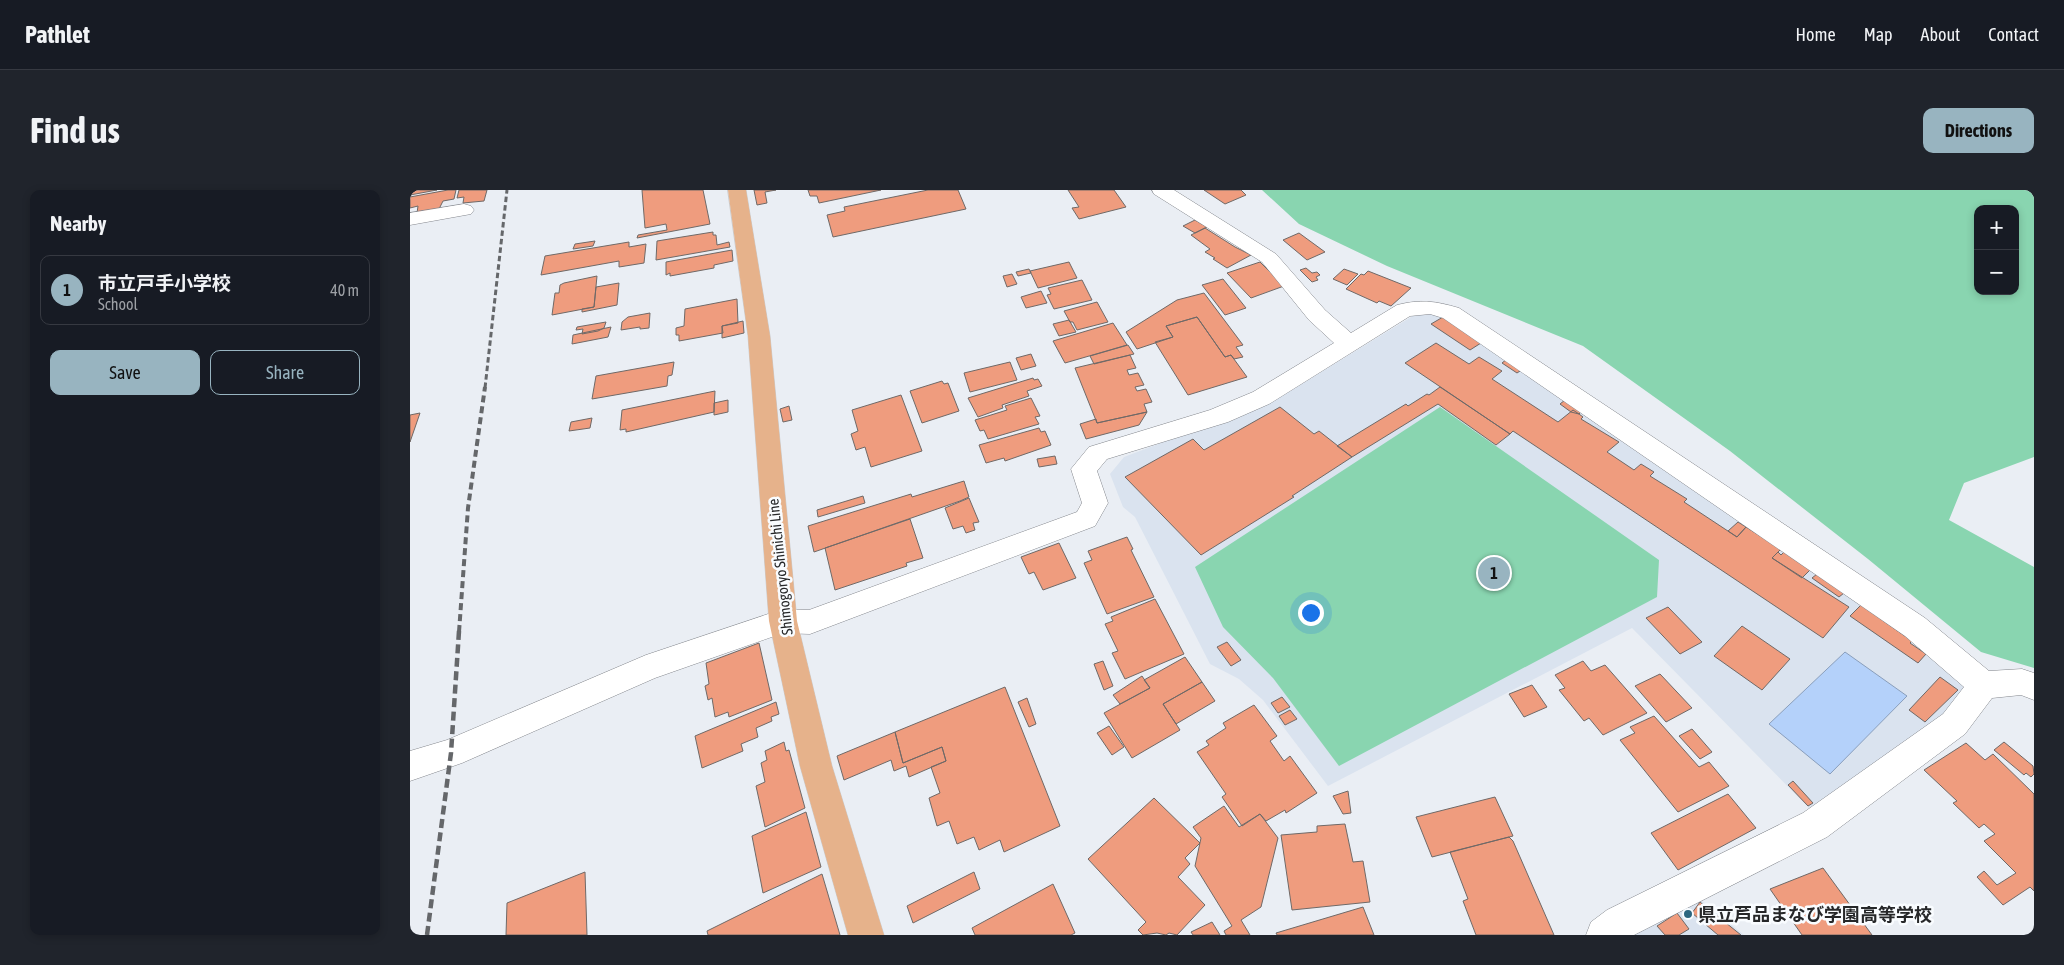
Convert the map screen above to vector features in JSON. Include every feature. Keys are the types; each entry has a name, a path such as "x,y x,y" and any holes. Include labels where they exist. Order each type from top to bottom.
{"main road":[{"name":"Shimogoryo Shinichi Line","path":"737,190 759,336 783,621 816,766 866,935"}],"street":[{"path":"1161,190 1269,258 1317,315 1349,344"},
{"path":"410,219 464,210"},
{"path":"410,766 451,753 646,668 783,621 810,622 1086,519 1095,503 1084,470 1098,453 1219,416 1261,398 1405,310 1430,307 1451,313 1915,627 1984,685 2022,682 2034,687"},
{"path":"1604,935 1620,923 1815,825 1954,724 1984,685"}],"shaded area":[{"path":"1429,311 1450,317 1909,630 1973,691 1938,725 1809,808 1632,628 1328,786 1263,700 1239,679 1210,664 1135,517 1123,507 1110,474 1124,457 1279,398 1416,314"},
{"name":"県立芦品まなび学園高等学校","path":"1692,893 1744,935 1625,935"}],"green space":[{"path":"1262,190 2034,190 2034,457 1964,483 1949,520 2034,567 2034,668 1981,652 1868,559 1730,451 1583,346 1387,266 1299,224"},
{"path":"1440,407 1659,560 1657,597 1339,766 1273,678 1223,627 1195,567"}],"water":[{"path":"1845,652 1907,696 1830,774 1769,724"}],"building":[{"path":"410,190 437,190 410,195"},
{"path":"456,190 454,199 443,201 439,209 417,213 418,206 410,208 410,197"},
{"path":"459,190 487,190 484,201 463,203 464,197 457,198"},
{"path":"642,190 703,190 710,224 637,238 638,235 667,230 666,224 645,228"},
{"path":"754,190 776,190 765,192 767,203 757,205"},
{"path":"808,190 881,190 819,203 817,196 810,196"},
{"path":"928,190 958,190 966,209 833,237 827,215 845,211 844,207"},
{"path":"1068,190 1114,190 1126,207 1079,219 1072,208 1079,207"},
{"path":"1204,190 1241,190 1246,195 1225,204"},
{"path":"1195,220 1207,227 1195,233 1183,226"},
{"path":"1205,228 1251,255 1227,268 1205,252 1210,249 1191,235"},
{"path":"713,232 713,235 716,235 717,245 729,242 730,247 656,260 657,241"},
{"path":"1299,233 1325,252 1307,260 1283,240"},
{"path":"595,241 593,246 573,249 575,244"},
{"path":"629,242 629,247 646,244 644,263 619,267 619,261 541,275 545,256"},
{"path":"732,250 733,261 714,265 714,268 670,276 670,273 666,275 666,262"},
{"path":"1069,262 1077,278 1038,288 1030,271"},
{"path":"1260,262 1284,286 1251,298 1227,273"},
{"path":"1306,268 1312,273 1317,272 1320,275 1316,277 1318,280 1312,282 1300,270"},
{"path":"1029,269 1031,273 1018,276 1016,272"},
{"path":"1344,269 1358,274 1347,285 1333,279"},
{"path":"1368,271 1411,288 1391,306 1379,301 1377,303 1346,289 1361,274 1364,275"},
{"path":"1012,274 1017,284 1007,287 1003,276"},
{"path":"597,276 594,307 552,315 555,293 559,293 560,285"},
{"path":"1223,279 1246,308 1225,315 1202,285"},
{"path":"1082,280 1092,300 1054,309 1047,295 1051,294 1048,288"},
{"path":"619,283 617,305 582,312 582,309 594,307 596,287"},
{"path":"1041,291 1047,303 1026,308 1021,297"},
{"path":"1204,293 1243,345 1236,347 1243,357 1234,359 1231,355 1225,357 1197,317 1166,326 1173,337 1137,349 1126,332 1177,300"},
{"path":"737,299 738,323 722,326 723,333 679,341 679,335 676,335 676,328 684,326 685,309"},
{"path":"1097,302 1108,322 1077,330 1064,311"},
{"path":"650,313 649,328 640,329 640,327 621,330 622,322 628,317"},
{"path":"1197,317 1225,357 1231,355 1247,377 1188,395 1155,342 1173,337 1166,326"},
{"path":"1443,317 1481,343 1470,350 1431,324"},
{"path":"1069,320 1076,332 1059,336 1053,324"},
{"path":"743,321 744,333 722,338 722,326"},
{"path":"606,322 604,328 598,331 582,334 583,329 576,330 577,327"},
{"path":"1113,323 1127,345 1065,363 1053,341"},
{"path":"611,327 608,337 572,344 573,335"},
{"path":"1436,343 1469,364 1479,357 1502,371 1492,379 1558,422 1573,410 1583,417 1581,419 1619,442 1607,452 1634,470 1641,464 1654,472 1650,476 1687,499 1684,502 1737,537 1746,527 1781,549 1772,558 1849,607 1823,638 1513,431 1510,434 1405,363"},
{"path":"1128,345 1134,354 1094,364 1090,356"},
{"path":"1031,354 1036,366 1021,370 1016,358"},
{"path":"1130,355 1136,368 1127,370 1129,375 1138,373 1144,385 1135,387 1137,391 1146,389 1152,402 1144,404 1147,412 1097,423 1075,368"},
{"path":"1507,359 1523,369 1517,373 1502,363"},
{"path":"674,362 672,375 668,376 667,386 592,399 596,376"},
{"path":"1010,362 1017,380 970,392 964,373"},
{"path":"1033,378 1034,380 1038,379 1042,386 1027,391 1029,396 1002,405 1003,408 978,417 968,398"},
{"path":"942,381 944,384 948,383 959,411 922,423 910,391"},
{"path":"1440,387 1510,434 1496,445 1438,404 1352,457 1337,446 1406,404 1408,406"},
{"path":"715,391 714,412 626,432 626,429 620,430 622,410"},
{"path":"901,395 922,451 871,467 865,447 856,450 851,434 858,431 852,410"},
{"path":"1031,398 1040,416 1035,417 1039,424 988,439 984,430 980,431 975,420 1007,410 1005,406"},
{"path":"728,400 728,412 714,415 714,403"},
{"path":"1565,400 1582,411 1579,414 1571,412 1560,404"},
{"path":"789,406 792,420 783,422 780,409"},
{"path":"1280,407 1314,434 1319,431 1352,457 1292,496 1294,497 1201,555 1125,477 1193,439 1204,450"},
{"path":"1147,412 1139,425 1086,439 1080,424 1096,419 1097,423"},
{"path":"420,413 410,442 410,415"},
{"path":"592,418 590,428 569,431 571,422"},
{"path":"1039,428 1041,432 1045,431 1051,445 1005,461 1004,458 986,463 979,445"},
{"path":"1055,456 1057,464 1039,467 1037,459"},
{"path":"964,481 969,497 814,552 808,526 911,494 912,497"},
{"path":"863,496 865,503 818,517 817,510"},
{"path":"969,498 979,522 973,523 975,530 966,533 963,526 953,529 945,508"},
{"path":"910,519 923,558 906,563 907,566 835,590 825,548"},
{"path":"1738,522 1746,527 1737,537 1728,531"},
{"path":"1127,537 1133,549 1131,550 1154,597 1107,614 1084,563 1092,560 1088,551"},
{"path":"1059,543 1076,578 1043,590 1034,572 1029,574 1021,557"},
{"path":"1778,552 1781,555 1784,552 1811,569 1802,578 1772,558"},
{"path":"1817,574 1844,593 1839,597 1812,578"},
{"path":"1155,599 1184,654 1125,679 1112,653 1118,651 1105,624 1113,621 1111,617"},
{"path":"1861,605 1912,641 1910,643 1926,654 1918,663 1850,616"},
{"path":"1668,607 1702,642 1680,654 1646,618"},
{"path":"1742,626 1790,659 1762,690 1714,656"},
{"path":"1227,642 1241,660 1231,666 1217,647"},
{"path":"759,643 772,700 729,717 728,712 715,717 712,698 708,700 705,686 709,684 706,663"},
{"path":"1185,657 1202,682 1163,704 1180,730 1132,758 1104,713 1150,688 1144,680"},
{"path":"1103,661 1113,686 1104,690 1094,664"},
{"path":"1583,661 1591,671 1605,665 1647,713 1603,735 1589,718 1584,721 1559,690 1565,688 1555,675"},
{"path":"1660,674 1692,708 1666,722 1635,686"},
{"path":"1142,676 1150,688 1120,704 1113,695"},
{"path":"1940,677 1958,690 1925,722 1909,710"},
{"path":"1202,682 1215,701 1176,724 1163,704"},
{"path":"1532,685 1547,707 1524,717 1509,694"},
{"path":"1005,687 1060,826 1004,852 1000,840 979,850 974,837 957,844 949,821 937,826 929,798 940,793 931,767 946,761 942,747 903,763 895,732"},
{"path":"1282,697 1290,707 1278,713 1271,703"},
{"path":"1027,698 1036,724 1029,727 1018,702"},
{"path":"776,702 779,714 771,717 772,721 756,728 758,737 741,744 743,751 702,768 695,736"},
{"path":"1254,705 1277,736 1270,741 1284,761 1290,756 1317,793 1286,813 1285,810 1266,821 1260,814 1242,826 1222,797 1226,794 1197,752 1209,745 1206,741 1226,728 1223,723"},
{"path":"1290,710 1297,719 1285,725 1279,716"},
{"path":"1654,716 1699,767 1709,762 1729,786 1678,812 1620,740 1635,733 1630,727"},
{"path":"1109,726 1124,747 1112,755 1097,733"},
{"path":"1692,729 1712,752 1700,759 1679,736"},
{"path":"895,732 903,763 942,747 946,761 909,777 906,766 894,771 891,760 844,780 837,756"},
{"path":"784,742 786,751 789,750 805,808 765,827 756,786 765,782 761,763 767,760 765,751"},
{"path":"2004,742 2033,766 2034,774 2031,777 2026,773 2024,775 1994,750"},
{"path":"1966,743 1985,760 1993,754 2034,794 2034,891 2030,887 2003,905 1977,877 1984,871 1997,885 2016,873 1984,841 1995,834 1984,824 1979,828 1953,803 1957,801 1924,770"},
{"path":"1793,781 1813,803 1808,806 1788,785"},
{"path":"1348,791 1351,813 1343,814 1333,796"},
{"path":"1728,794 1756,828 1678,870 1651,833"},
{"path":"1495,797 1513,836 1432,857 1416,817"},
{"path":"1154,798 1200,843 1185,858 1190,864 1178,877 1205,905 1177,935 1157,933 1143,935 1138,930 1146,922 1088,859"},
{"path":"1224,806 1239,827 1260,814 1278,838 1261,907 1241,920 1250,935 1226,935 1224,931 1232,926 1195,866 1201,838 1193,827"},
{"path":"806,812 821,867 763,893 752,836"},
{"path":"1345,824 1353,862 1363,861 1370,902 1292,910 1281,835 1317,832 1317,826"},
{"path":"1509,837 1513,841 1554,935 1476,935 1463,901 1468,899 1450,852"},
{"path":"1823,868 1872,935 1802,935 1770,889"},
{"path":"585,872 587,935 506,935 507,903"},
{"path":"974,872 980,889 913,923 907,906"},
{"path":"822,874 840,935 708,935 707,931"},
{"path":"1053,884 1075,933 1071,935 975,935 972,928"},
{"path":"1700,902 1741,935 1718,935 1692,913"},
{"path":"1363,907 1374,935 1277,935 1276,933"},
{"path":"1677,913 1689,929 1679,935 1665,935 1657,926"},
{"path":"1212,922 1220,935 1193,935 1191,932"}],"railway":[{"path":"485,388 507,190"},
{"path":"459,632 468,508 485,387"},
{"path":"427,935 451,753 459,631"}],"place":[{"name":"市立戸手小学校","path":"1494,573"},
{"name":"県立芦品まなび学園高等学校","path":"1688,914"}]}
